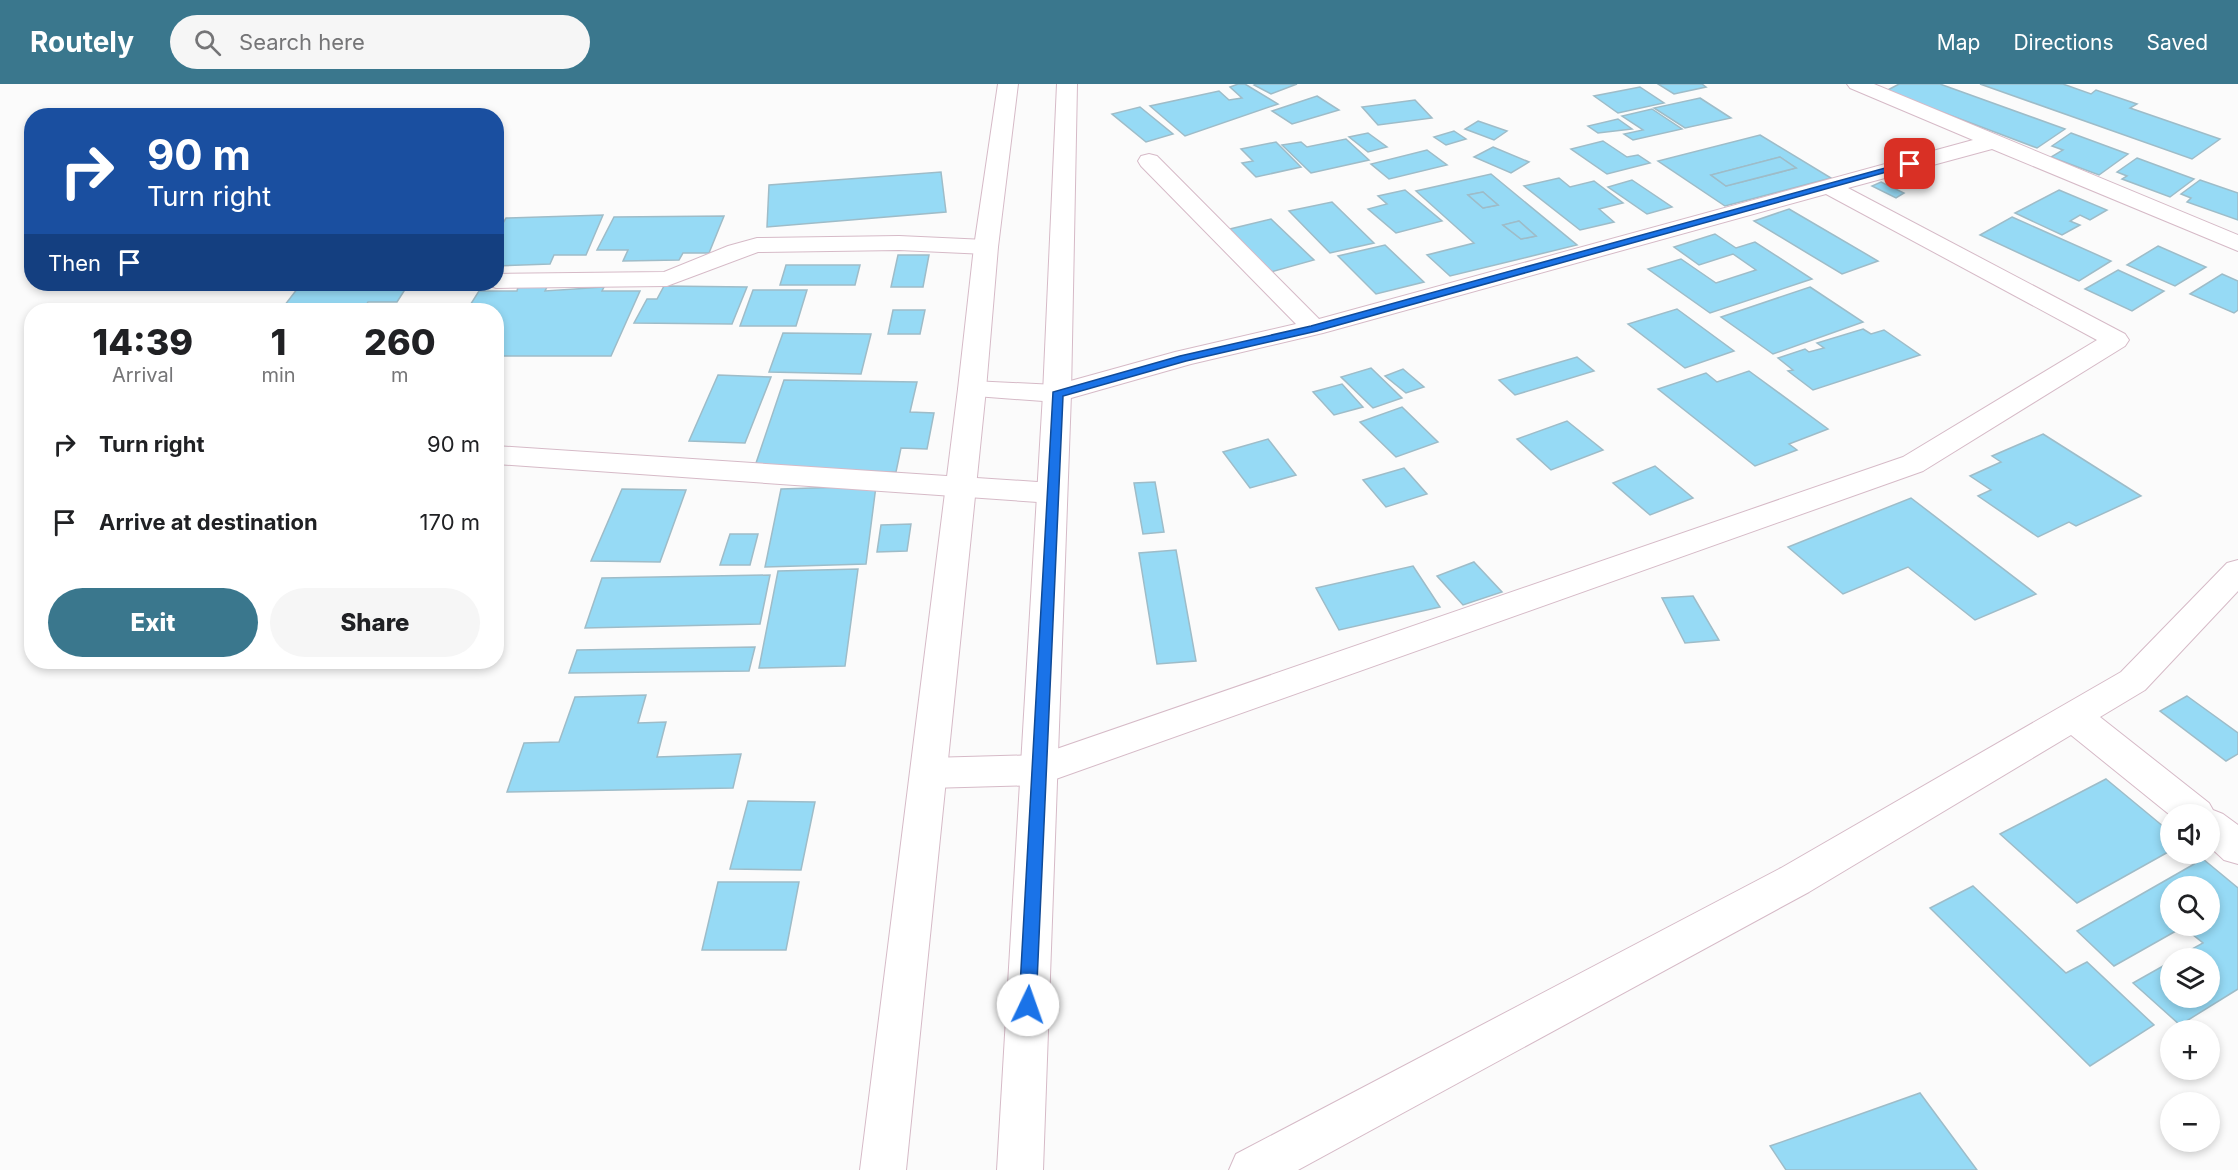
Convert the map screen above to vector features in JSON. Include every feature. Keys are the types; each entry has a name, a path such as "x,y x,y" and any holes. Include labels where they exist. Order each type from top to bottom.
{"street":[{"path":"883,1170 986,247 1008,84"},
{"path":"1020,1170 1057,394 1067,84"},
{"path":"1857,84 2238,244"},
{"path":"972,388 1057,394 1184,358 1314,328 1992,142"},
{"path":"1149,161 1314,328"},
{"path":"929,773 1039,770 1913,464 2116,340 1829,187"},
{"path":"504,281 667,279 736,251 757,245 888,243 986,247"},
{"path":"504,456 1052,493"},
{"path":"1252,1170 1795,879 2133,681 2238,571"},
{"path":"2073,716 2183,804"},
{"path":"2220,833 2238,848"}],"building":[{"path":"1245,84 1278,104 1185,136 1150,106 1219,91 1229,100 1242,98 1230,87"},
{"path":"1297,84 1271,94 1254,85"},
{"path":"1658,84 1702,84 1706,87 1674,94"},
{"path":"1899,84 1940,84 2065,129 2037,148 1886,91"},
{"path":"1980,84 2063,84 2091,94 2096,90 2137,104 2130,108 2220,139 2192,159"},
{"path":"1640,87 1664,103 1618,113 1594,96"},
{"path":"1317,96 1339,110 1292,124 1272,111"},
{"path":"1700,98 1731,118 1685,128 1654,108"},
{"path":"1415,100 1432,118 1378,125 1362,107"},
{"path":"1140,107 1173,134 1146,142 1112,114"},
{"path":"1652,109 1682,129 1633,140 1624,134 1643,130 1622,116"},
{"path":"1618,119 1632,129 1598,133 1588,126"},
{"path":"1478,121 1507,131 1494,140 1465,129"},
{"path":"1454,131 1466,139 1446,145 1434,137"},
{"path":"1368,133 1387,147 1368,152 1349,137"},
{"path":"2071,133 2128,154 2099,175 2051,157 2063,150 2052,146"},
{"path":"1760,135 1831,178 1725,206 1658,161","holes":["1780,157 1796,168 1726,186 1711,175"]},
{"path":"1346,139 1369,160 1311,173 1282,145 1301,142 1307,147"},
{"path":"1603,141 1627,157 1638,155 1650,163 1607,174 1571,149"},
{"path":"1276,142 1301,167 1256,177 1242,163 1253,161 1241,149"},
{"path":"1493,147 1529,162 1511,173 1474,157"},
{"path":"1427,150 1447,165 1389,179 1371,164"},
{"path":"1780,157 1796,168 1726,186 1711,175"},
{"path":"2137,158 2194,179 2170,197 2122,179 2127,176 2117,172"},
{"path":"941,172 946,212 767,227 769,185"},
{"path":"1491,174 1577,245 1450,276 1427,255 1474,243 1416,191","holes":["1483,192 1498,205 1483,208 1468,195","1519,221 1536,236 1521,239 1503,225"]},
{"path":"1559,178 1570,187 1594,181 1623,203 1599,209 1614,222 1580,230 1524,186"},
{"path":"1632,180 1672,207 1647,214 1608,187"},
{"path":"2200,180 2238,193 2238,220 2187,202 2191,198 2181,194"},
{"path":"1881,182 1904,193 1896,198 1872,186"},
{"path":"1405,190 1442,221 1396,233 1368,209 1387,204 1378,196"},
{"path":"2059,190 2107,210 2090,220 2080,215 2070,221 2080,225 2062,235 2015,213"},
{"path":"1483,192 1498,205 1483,208 1468,195"},
{"path":"1332,202 1374,243 1330,253 1289,211"},
{"path":"1789,209 1878,261 1842,274 1754,221"},
{"path":"603,215 586,255 554,255 550,264 504,266 504,221 506,218"},
{"path":"724,216 709,253 683,253 679,260 623,261 628,250 597,250 614,217"},
{"path":"2012,217 2111,261 2079,281 1980,235"},
{"path":"1271,219 1314,260 1271,272 1230,229"},
{"path":"1519,221 1536,236 1521,239 1503,225"},
{"path":"1715,234 1736,248 1755,242 1812,279 1710,313 1648,269 1681,259 1716,283 1756,270 1733,254 1699,265 1674,247"},
{"path":"1385,245 1424,282 1376,294 1338,256"},
{"path":"2158,246 2206,267 2175,286 2127,265"},
{"path":"898,255 929,255 923,287 891,287"},
{"path":"786,265 860,265 855,285 780,285"},
{"path":"2118,270 2164,291 2132,311 2085,289"},
{"path":"2222,274 2238,281 2238,310 2234,313 2190,294"},
{"path":"664,286 747,287 732,324 634,323 647,299 657,299"},
{"path":"518,287 547,287 545,291 604,287 602,291 640,291 611,356 504,356 504,303 471,303 479,291 517,291"},
{"path":"1810,287 1863,322 1773,354 1721,317"},
{"path":"753,290 807,290 796,326 740,326"},
{"path":"296,291 404,291 397,302 286,303"},
{"path":"1677,309 1734,351 1685,368 1628,324"},
{"path":"893,310 925,310 920,334 888,334"},
{"path":"1863,329 1871,334 1884,330 1920,355 1813,390 1788,371 1793,370 1778,358 1805,349 1809,352 1824,348 1817,343"},
{"path":"783,333 871,334 861,374 769,372"},
{"path":"1577,357 1594,371 1515,395 1499,380"},
{"path":"1371,368 1402,398 1373,408 1341,377"},
{"path":"1403,369 1424,387 1406,393 1385,376"},
{"path":"1749,371 1828,429 1789,444 1797,450 1755,466 1658,389 1706,373 1717,382"},
{"path":"718,375 771,377 745,443 689,441"},
{"path":"784,380 917,382 910,412 934,413 927,449 901,448 896,472 754,469"},
{"path":"1342,384 1363,407 1334,415 1313,392"},
{"path":"1402,407 1438,442 1396,457 1360,422"},
{"path":"1567,421 1603,450 1551,470 1517,439"},
{"path":"2043,434 2141,496 2076,526 2069,522 2038,537 1978,496 1991,490 1970,476 2001,462 1992,456"},
{"path":"1268,439 1296,475 1250,488 1223,452"},
{"path":"1655,466 1693,498 1650,515 1613,483"},
{"path":"1404,468 1427,494 1386,507 1363,480"},
{"path":"1155,482 1164,532 1143,534 1134,483"},
{"path":"876,486 866,564 765,567 781,489"},
{"path":"622,489 686,490 660,562 591,561"},
{"path":"1911,498 2036,594 1975,620 1908,567 1843,594 1788,547"},
{"path":"911,524 907,551 877,552 881,525"},
{"path":"730,534 758,534 750,565 720,565"},
{"path":"1176,550 1196,661 1157,664 1139,553"},
{"path":"1474,562 1502,592 1463,605 1437,576"},
{"path":"1413,566 1440,607 1339,630 1316,588"},
{"path":"858,569 845,666 759,668 778,571"},
{"path":"770,575 760,624 585,628 602,578"},
{"path":"1693,596 1719,640 1685,643 1662,598"},
{"path":"755,647 749,671 569,673 577,650"},
{"path":"646,695 638,723 666,722 657,757 741,754 733,788 507,792 524,743 559,742 575,697"},
{"path":"2187,696 2238,733 2238,754 2226,761 2160,711"},
{"path":"2106,779 2160,824 2160,857 2077,903 2000,834"},
{"path":"748,801 815,802 801,870 730,869"},
{"path":"2194,864 2209,864 2238,888 2238,989 2220,1000 2220,948 2194,948 2203,943 2194,936 2220,936 2220,876 2173,876"},
{"path":"718,882 799,882 786,950 702,950"},
{"path":"2160,884 2160,936 2167,936 2114,966 2077,931"},
{"path":"1973,886 2066,973 2087,962 2154,1025 2090,1066 1930,908"},
{"path":"2160,968 2160,1007 2133,983"},
{"path":"2161,1008 2207,1008 2188,1020 2174,1020"},
{"path":"1920,1093 1977,1170 1786,1170 1770,1146"}],"route":[{"path":"1028,1005 1057,394 1184,358 1314,328 1910,164"}]}
